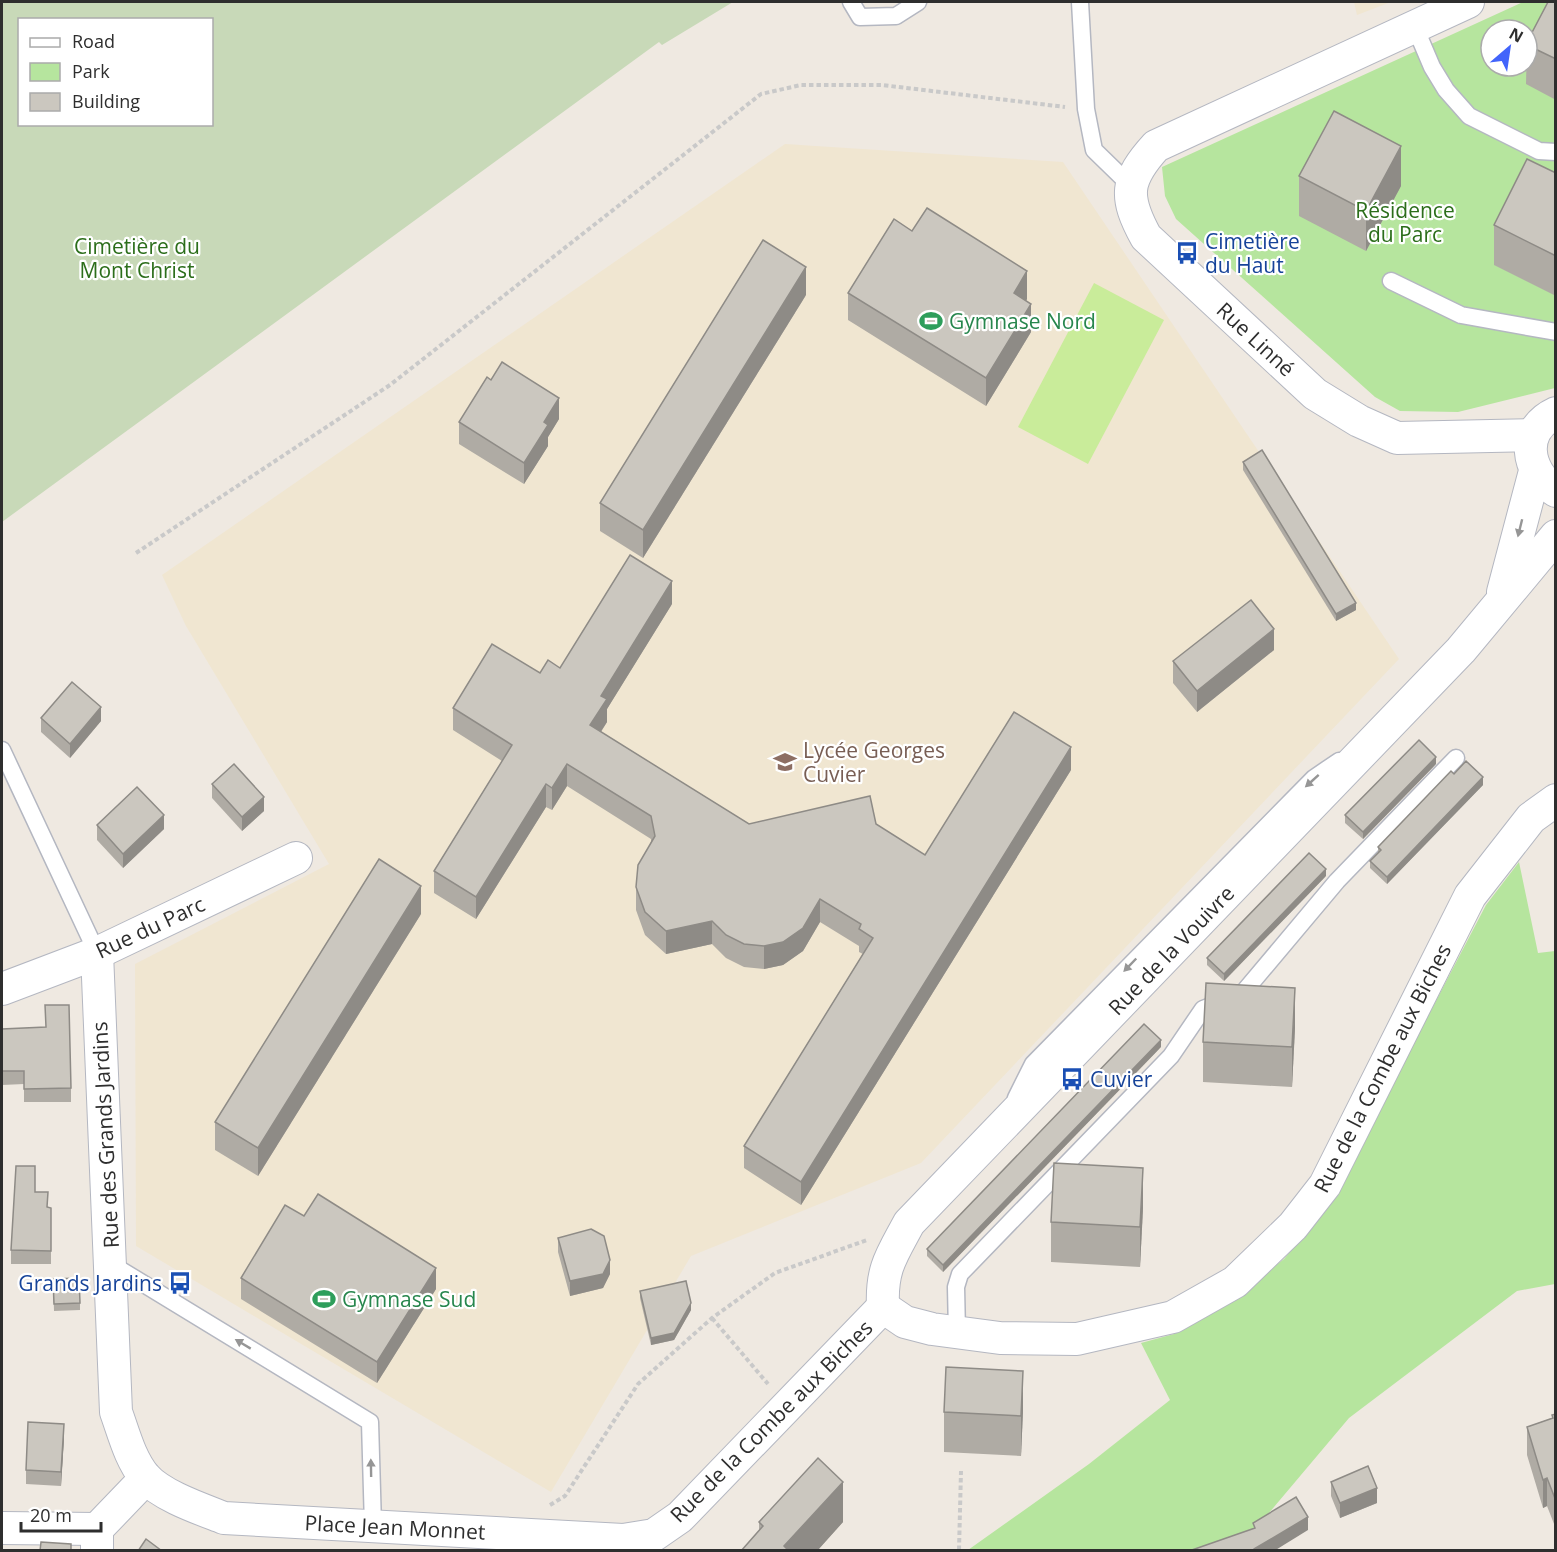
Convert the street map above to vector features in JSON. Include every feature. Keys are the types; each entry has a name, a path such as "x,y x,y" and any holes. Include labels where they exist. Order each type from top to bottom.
{"street":[{"path":"1131,186 1138,166 1156,146 1468,2"},
{"name":"Rue Linné","path":"1131,186 1132,212 1146,237 1315,393 1359,421 1397,438 1533,435"},
{"path":"1545,481 1530,447 1533,435 1540,424 1556,413"},
{"name":"Rue de la Vouivre","path":"1496,611 1545,481"},
{"name":"Rue de la Vouivre","path":"883,1307 882,1283 887,1264 909,1222 1461,650 1496,611 1556,536"},
{"name":"Rue de la Combe aux Biches","path":"655,1543 883,1307 905,1322 957,1333 1000,1338 1077,1339 1173,1317 1235,1282 1293,1226 1325,1185 1470,897 1532,818 1556,800"},
{"name":"Rue du Parc","path":"2,989 97,953 296,858"},
{"name":"Rue des Grands Jardins","path":"97,953 116,1413 129,1450 146,1478"},
{"path":"2,1528 97,1540 146,1478"},
{"name":"Place Jean Monnet","path":"146,1478 180,1500 224,1518 655,1543"}],"lane":[{"path":"851,2 860,16 896,16 918,2"},
{"path":"1080,2 1086,110 1095,150 1131,186"},
{"path":"1415,27 1432,67 1446,90 1469,116 1539,151 1556,152"},
{"path":"1391,281 1461,315 1556,332"},
{"name":"Rue des Grands Jardins","path":"2,750 97,953"},
{"path":"957,1333 956,1287 960,1274 1171,1056 1203,1010 1242,994 1337,881 1456,758"},
{"path":"111,1264 370,1422 372,1526"}],"path":[{"path":"136,553 390,385 761,94 801,85 882,85 1086,110"},
{"path":"550,1505 565,1497 638,1384 712,1318 775,1273 873,1238"},
{"path":"712,1318 787,1406"},
{"path":"959,1551 961,1471"}],"shaded area":[{"path":"1354,2 1391,2 1357,15"},
{"name":"Lycée Georges Cuvier","path":"785,144 1063,162 1399,659 921,1163 691,1256 551,1492 136,1246 135,964 329,864 186,626 162,575"}],"green space":[{"name":"Cimetière du Mont Christ","path":"2,2 733,2 662,45 659,42 2,522"},
{"name":"Résidence du Parc","path":"1523,2 1555,2 1555,388 1458,412 1400,411 1375,397 1176,219 1165,196 1162,167 1479,22 1479,78 1539,78 1539,18 1488,18"},
{"path":"1094,283 1164,320 1088,464 1018,427"},
{"path":"1519,862 1538,953 1555,951 1555,1284 1517,1291 1349,1418 1247,1539 1220,1550 968,1550 1089,1464 1170,1400 1141,1343 1174,1334 1219,1309 1284,1259 1301,1239 1345,1175 1486,905"}],"building":[{"path":"1548,2 1556,2 1556,59 1539,51 1539,19"},
{"path":"1334,111 1401,146 1366,211 1299,176"},
{"path":"1527,159 1556,173 1556,256 1494,225"},
{"name":"Gymnase Nord","path":"927,208 1027,271 1014,293 1031,304 986,378 848,293 894,219 912,231"},
{"path":"763,240 806,267 643,530 600,503"},
{"path":"502,362 559,398 544,422 548,425 524,463 459,422 487,377 491,380"},
{"path":"1262,450 1356,603 1336,614 1243,462"},
{"path":"630,555 672,581 601,696 607,699 590,725 749,824 870,796 876,824 925,855 1014,712 1071,747 801,1182 744,1146 873,938 859,929 861,924 820,899 803,928 783,942 764,946 744,944 726,935 712,921 666,931 645,912 636,887 638,865 655,836 651,816 567,764 552,788 546,784 476,897 434,871 512,745 453,708 492,644 540,673 548,660 560,668"},
{"path":"1251,600 1274,629 1197,691 1173,661"},
{"path":"72,682 101,707 70,744 41,718"},
{"path":"1419,740 1436,757 1363,832 1345,815"},
{"path":"1466,761 1483,777 1387,877 1370,861 1381,850 1378,847 1451,771 1454,774"},
{"path":"234,764 264,797 242,817 212,784"},
{"path":"137,787 164,815 123,854 97,825"},
{"path":"1309,853 1326,869 1224,974 1207,958"},
{"path":"379,859 421,886 258,1148 215,1122"},
{"path":"1206,983 1295,988 1292,1047 1203,1042"},
{"path":"45,1005 69,1005 71,1088 24,1089 24,1071 2,1071 2,1029 46,1027"},
{"path":"1144,1024 1161,1040 943,1265 927,1249"},
{"path":"1054,1163 1143,1168 1140,1227 1051,1222"},
{"path":"16,1166 35,1166 35,1192 48,1192 47,1207 51,1208 51,1251 11,1250"},
{"name":"Gymnase Sud","path":"318,1194 436,1268 377,1362 241,1278 285,1205 304,1216"},
{"path":"591,1229 604,1236 610,1260 603,1274 570,1281 558,1238"},
{"path":"79,1278 80,1303 54,1304 53,1279"},
{"path":"686,1281 691,1303 674,1333 651,1338 640,1291"},
{"path":"946,1367 1023,1371 1021,1416 944,1412"},
{"path":"1556,1414 1556,1501 1547,1478 1543,1480 1527,1427 1553,1418 1552,1415"},
{"path":"28,1422 64,1424 61,1472 26,1470"},
{"path":"818,1458 843,1482 784,1546 788,1550 741,1551 763,1526 759,1522"},
{"path":"1368,1466 1377,1488 1340,1503 1331,1482"},
{"path":"1296,1497 1308,1517 1254,1551 1189,1551 1255,1528 1253,1523"},
{"path":"146,1539 162,1551 138,1551"},
{"path":"41,1542 71,1544 71,1551 40,1551"}],"place":[{"name":"Cimetière du Haut","path":"1187,253"},
{"name":"Gymnase Nord","path":"931,321"},
{"name":"Lycée Georges Cuvier","path":"785,762"},
{"name":"Cuvier","path":"1072,1079"},
{"name":"Grands Jardins","path":"180,1283"},
{"name":"Gymnase Sud","path":"324,1299"}]}
